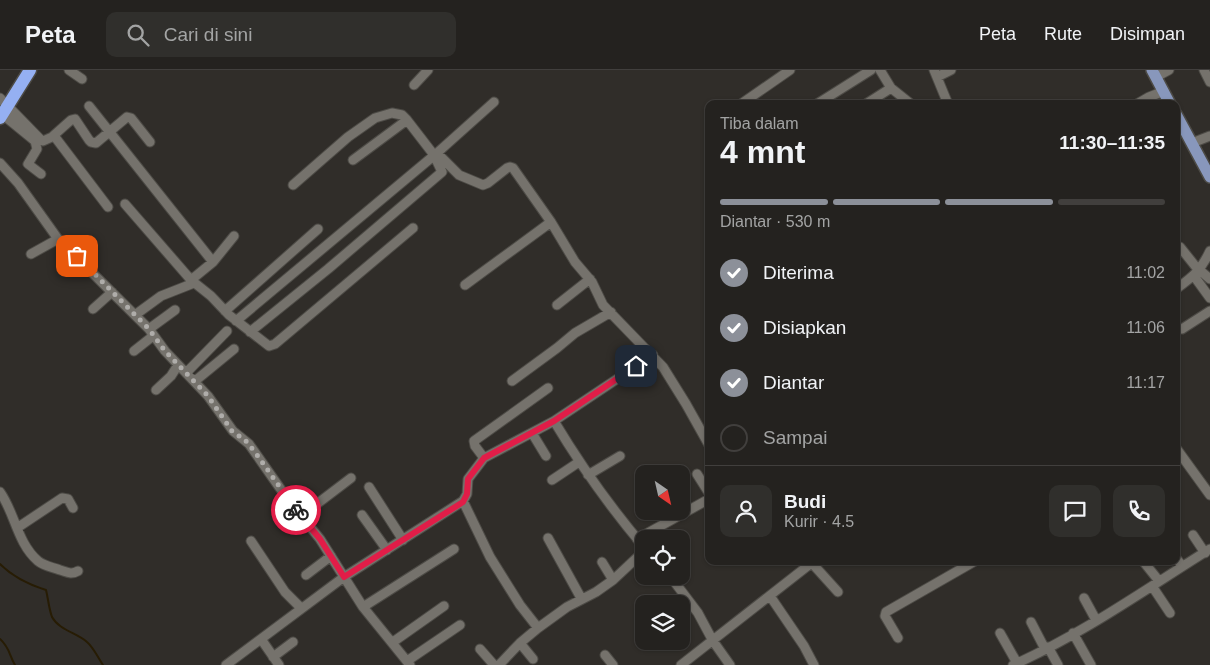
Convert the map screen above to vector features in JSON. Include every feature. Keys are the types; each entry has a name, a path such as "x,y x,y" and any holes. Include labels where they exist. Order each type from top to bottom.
{"highway":[{"path":"3,111 30,70"}],"main road":[{"path":"1154,74 1168,100"},
{"path":"1180,131 1192,144 1210,178"}],"street":[{"path":"69,70 82,79"},
{"path":"414,85 428,70"},
{"path":"748,100 790,70"},
{"path":"823,100 871,70"},
{"path":"880,70 891,88 906,100"},
{"path":"946,100 936,73 952,70"},
{"path":"1154,74 1169,70"},
{"path":"872,100 891,88"},
{"path":"1144,100 1164,91"},
{"path":"236,321 436,154 494,102"},
{"path":"88,106 213,262"},
{"path":"3,111 41,140 53,136 74,119 89,140 94,143 99,142 125,118 129,118 150,142"},
{"path":"3,111 36,144 37,149 28,164 41,174"},
{"path":"293,185 348,138 375,118 392,113 402,115 436,154 459,175 483,185 507,168 512,167 551,222 575,262 590,279 599,297 610,312 663,367 705,437"},
{"path":"353,160 407,120"},
{"path":"53,136 108,207"},
{"path":"1192,144 1210,136"},
{"path":"250,332 441,174 442,169 436,154"},
{"path":"0,163 18,183 58,239 151,332 178,365 208,396 232,431 245,440 255,452 332,556 363,606 408,663 460,626"},
{"path":"125,204 192,282 203,289 236,321 265,344 272,346 413,228"},
{"path":"465,285 551,222"},
{"path":"225,311 318,229"},
{"path":"135,315 162,296 192,282 213,262 234,236"},
{"path":"31,254 58,239"},
{"path":"1180,247 1210,298"},
{"path":"1180,282 1197,273 1210,250"},
{"path":"1197,273 1210,279"},
{"path":"558,306 590,279"},
{"path":"93,309 112,292"},
{"path":"134,351 175,310"},
{"path":"1182,329 1210,311"},
{"path":"512,380 575,333 610,312"},
{"path":"186,373 227,331"},
{"path":"195,381 234,349"},
{"path":"226,665 344,577 463,502 467,494 468,479 484,458 554,421 653,356"},
{"path":"156,390 170,377 178,365"},
{"path":"484,458 475,446 474,441 548,388"},
{"path":"554,421 588,475 635,536"},
{"path":"532,433 546,456"},
{"path":"1180,454 1210,495"},
{"path":"588,475 620,456"},
{"path":"552,480 579,462"},
{"path":"697,474 705,487"},
{"path":"301,516 351,478"},
{"path":"369,487 403,540"},
{"path":"0,492 26,546 39,562 70,574 78,571"},
{"path":"17,528 62,498 68,499 73,508"},
{"path":"653,530 705,501"},
{"path":"463,502 490,557 538,628"},
{"path":"362,514 387,550"},
{"path":"1000,633 1015,664 1096,620 1207,551 1193,536"},
{"path":"548,538 581,598"},
{"path":"251,541 272,575 300,608"},
{"path":"363,606 454,549"},
{"path":"306,575 332,556"},
{"path":"500,665 520,643 538,628 581,598 596,592 613,580 635,559"},
{"path":"602,562 613,580"},
{"path":"681,665 808,565"},
{"path":"815,565 838,592"},
{"path":"898,638 885,616 886,612 968,565"},
{"path":"1145,565 1170,613"},
{"path":"677,585 698,613 713,641 730,665"},
{"path":"770,596 804,646 814,665"},
{"path":"1084,598 1096,620"},
{"path":"393,642 444,606"},
{"path":"1031,622 1058,664"},
{"path":"1073,633 1091,665"},
{"path":"261,639 279,665"},
{"path":"273,657 293,642"},
{"path":"520,643 533,659"},
{"path":"480,649 494,665"},
{"path":"605,655 613,665"}],"waterway":[{"path":"0,564 22,580 46,590 51,614 55,621 87,642 103,665"},
{"path":"0,639 8,649 15,665"}],"way so far":[{"path":"77,256 149,329 152,336 165,351 208,396 232,431 249,444 296,510"}],"route":[{"path":"296,510 320,539 344,577 463,502 467,494 468,479 484,458 554,421 636,366"}]}
